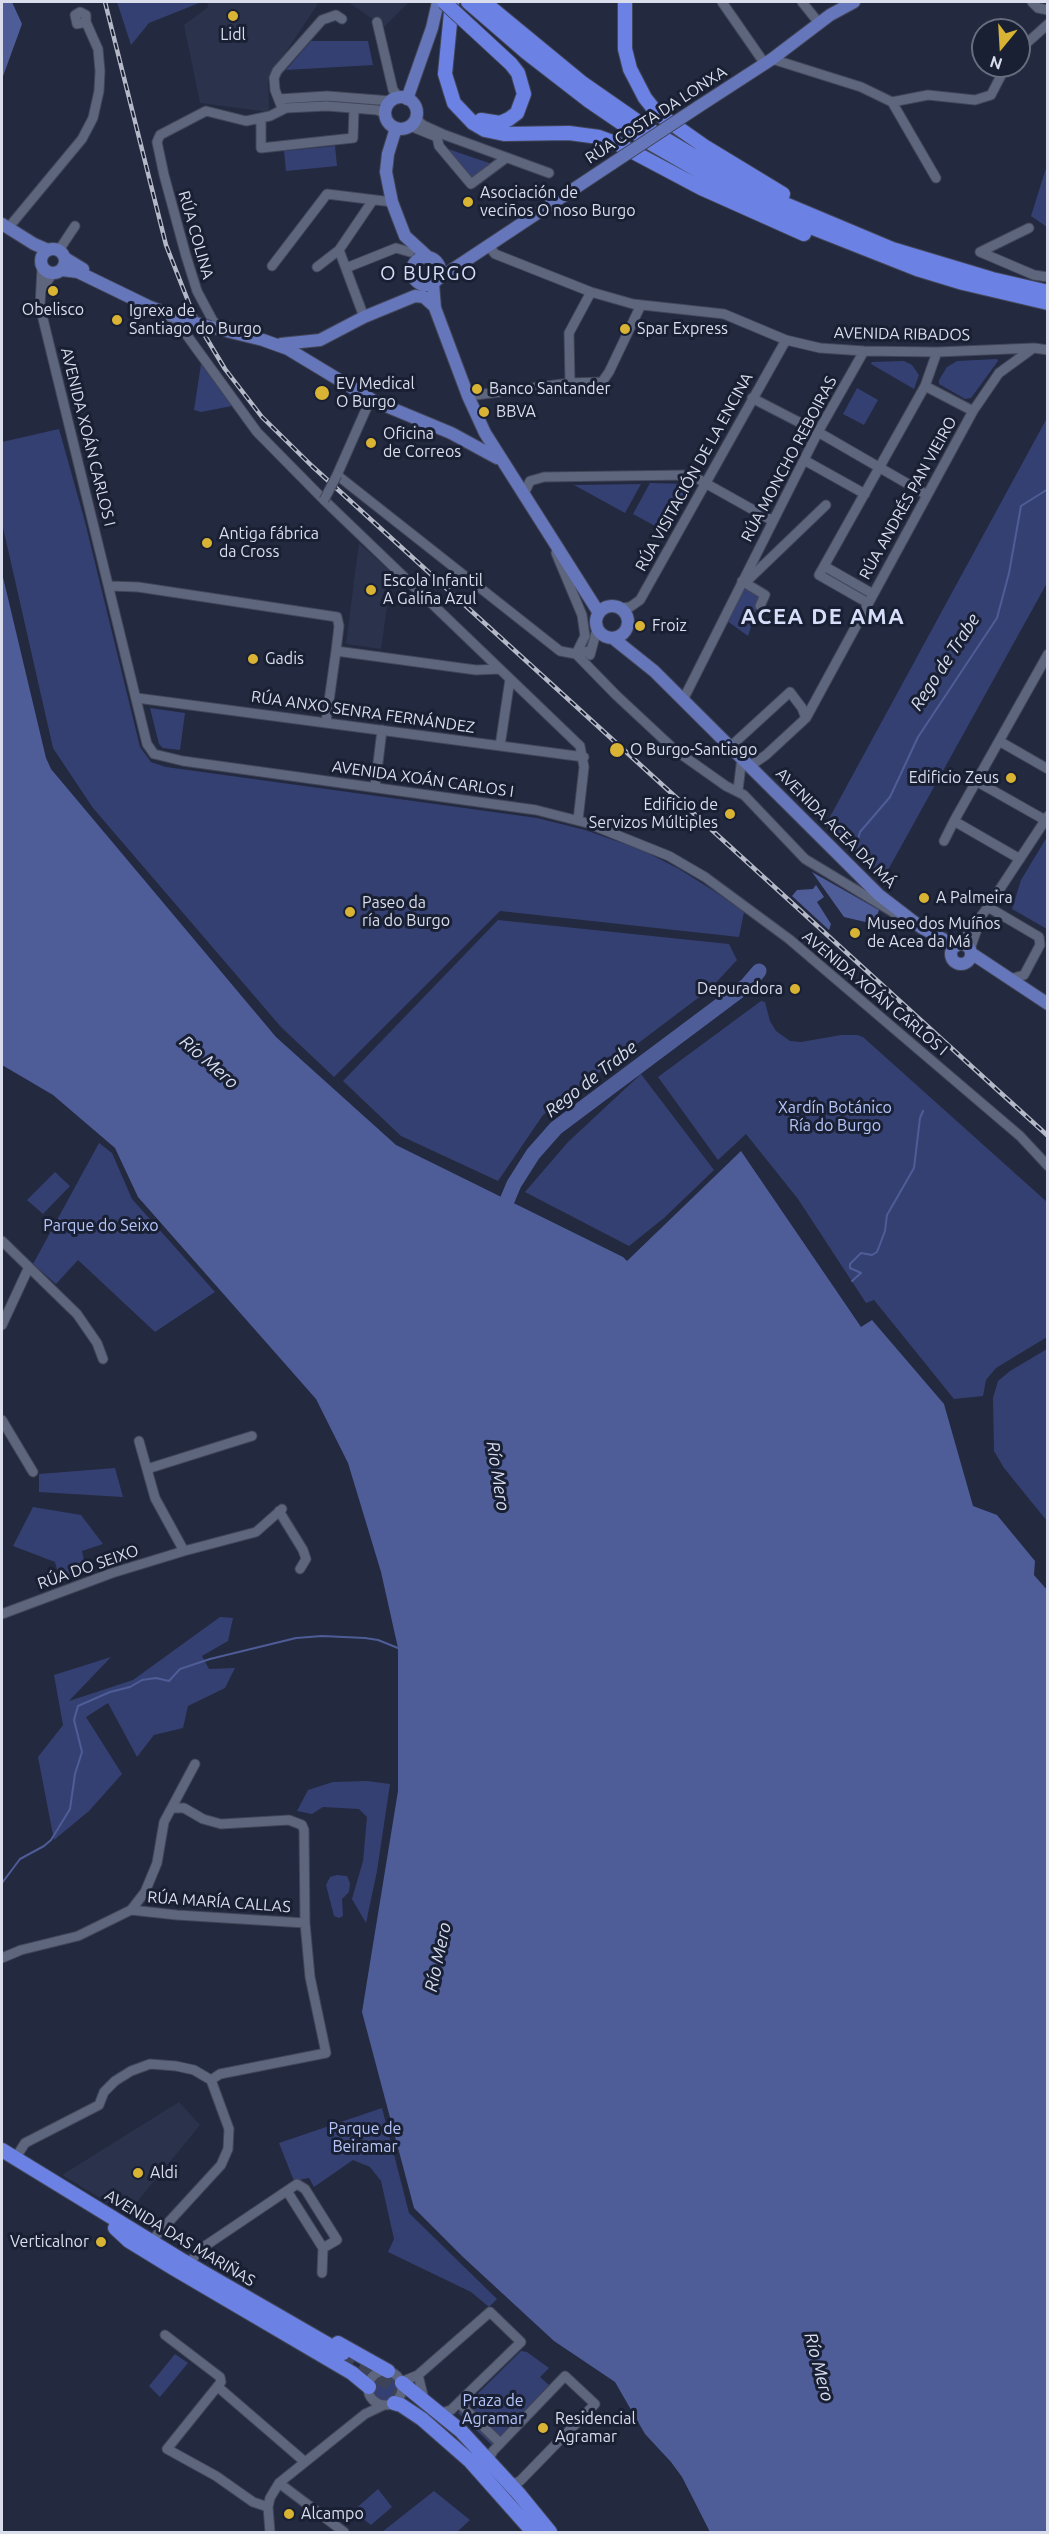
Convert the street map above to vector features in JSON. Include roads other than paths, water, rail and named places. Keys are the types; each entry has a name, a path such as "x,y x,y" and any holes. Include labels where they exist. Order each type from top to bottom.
{"highway":[{"path":"444,2 471,27 511,64 523,84 524,94 517,113 500,123 479,120 471,114 457,93 451,66 458,2"},
{"path":"452,2 445,74 454,103 473,123 484,130 504,134 569,133 599,137 618,144 701,188 771,221 881,263 917,269"},
{"path":"616,2 625,8 625,49 630,69 645,98 657,113 704,146 802,205 822,220"},
{"path":"475,4 580,94 652,144 766,207 841,240 917,269 963,283 1047,303"},
{"path":"475,4 650,130 721,171 822,220 932,262 1047,292"},
{"name":"AVENIDA DAS MARIÑAS","path":"2,2150 341,2356 2,2161"},
{"path":"115,2228 129,2241 173,2268 352,2373 370,2391"},
{"path":"137,2232 154,2238 388,2371"},
{"path":"402,2383 478,2456 545,2532"},
{"path":"389,2404 402,2405 422,2419 462,2454 533,2532"},
{"path":"429,2409 488,2460 550,2532"},
{"path":"429,2409 538,2532"}],"main road":[{"path":"395,98 416,108 413,123 396,128 388,123 385,113 432,28 438,2"},
{"name":"RÚA COSTA DA LONXA","path":"435,281 769,62 819,23 854,2"},
{"path":"396,128 388,154 386,172 392,202 412,258 414,278 413,288 403,301"},
{"path":"4,227 34,244 53,261 166,313 274,343 288,345 320,340 364,317 403,301 421,295 429,300 435,308 468,396 503,462 582,586 609,609 627,615 629,638 654,671"},
{"path":"405,236 433,260 441,271 435,281 435,308"},
{"name":"RÚA COSTA DA LONXA","path":"412,258 433,260 475,254"},
{"path":"414,278 424,285 435,281"},
{"path":"320,340 314,355 323,368"},
{"path":"274,343 303,355 374,401 451,433 488,451 503,462"},
{"path":"451,433 472,434 477,424 477,414"},
{"path":"609,609 597,628 604,636 614,639 654,671"},
{"path":"614,639 622,636 628,629"},
{"name":"AVENIDA ACEA DA MÁ","path":"654,671 879,895 922,928 1016,982"},
{"path":"1016,982 1047,1004"}],"street":[{"path":"722,2 769,62 861,87 892,102 936,178"},
{"path":"802,2 819,23"},
{"path":"1032,2 1038,8 1047,9"},
{"path":"280,103 274,78 289,56 322,20 336,15 342,19"},
{"path":"4,227 82,139 93,118 99,91 100,71 98,49 86,22"},
{"path":"354,109 353,138 261,148 261,118 270,116 280,103 327,96 395,98 377,22"},
{"path":"1031,39 1047,24"},
{"path":"892,102 928,95 975,100 991,95 1000,78"},
{"path":"280,103 377,110 385,113"},
{"name":"RÚA COLINA","path":"216,328 197,291 157,142 160,135 206,111 246,121 261,118"},
{"path":"413,123 437,136 439,146 471,184 506,159"},
{"path":"413,123 549,173"},
{"path":"272,266 327,194 392,202"},
{"path":"317,267 339,250 373,200"},
{"path":"53,261 75,226"},
{"path":"1029,228 980,252 1034,275 1047,277"},
{"name":"AVENIDA RIBADOS","path":"488,245 495,254 591,292 641,305 724,314 786,340 820,348 938,352 1034,348 1047,351"},
{"path":"346,268 396,248 412,258"},
{"path":"339,250 364,317"},
{"name":"AVENIDA XOÁN CARLOS I","path":"53,261 41,291 42,314 147,744 154,754 161,757 536,810 578,820 622,835 669,856 714,884 789,939 1020,1136 1047,1166"},
{"path":"570,383 569,333 591,292"},
{"path":"468,396 570,383 602,382 641,305"},
{"path":"166,313 183,330 257,432 324,500 580,746 584,757 578,820"},
{"name":"RÚA VISITACIÓN DE LA ENCINA","path":"609,609 630,607 640,600 786,340"},
{"name":"RÚA ANDRÉS PAN VIEIRO","path":"999,373 1034,348"},
{"name":"RÚA ANDRÉS PAN VIEIRO","path":"746,761 766,755 806,718 973,411 999,373 1006,356 1003,350"},
{"name":"RÚA MONCHO REBOIRAS","path":"683,700 818,432 864,351"},
{"path":"871,599 822,571 925,386 938,352"},
{"path":"925,386 973,411"},
{"path":"752,398 880,466 927,495"},
{"path":"324,500 367,407 374,401"},
{"path":"804,460 865,494"},
{"path":"337,475 560,651 576,654 589,651"},
{"path":"524,494 530,481 544,477 687,475 773,521"},
{"name":"RÚA MONCHO REBOIRAS","path":"742,581 749,579 826,505"},
{"path":"548,534 582,615 585,636 576,654"},
{"path":"742,581 765,595 760,606"},
{"path":"109,586 138,587 337,617 339,626 326,722"},
{"path":"592,668 589,651 597,628"},
{"path":"336,651 476,670 500,669"},
{"path":"576,654 675,750 726,786 738,790 805,859 894,915 922,928"},
{"path":"944,841 1047,654"},
{"path":"500,746 510,679"},
{"path":"730,746 790,692 802,708 806,718"},
{"name":"RÚA ANXO SENRA FERNÁNDEZ","path":"137,698 584,757"},
{"path":"375,787 382,730"},
{"path":"999,741 1047,770"},
{"path":"760,777 766,755"},
{"path":"738,790 746,761"},
{"path":"962,952 1046,818 976,781"},
{"path":"954,821 1020,859"},
{"path":"986,911 1040,937 1041,945 1024,975 1016,982"},
{"path":"2,1241 76,1314 97,1343 103,1359"},
{"path":"2,1325 28,1269"},
{"path":"2,1420 33,1472"},
{"path":"147,1469 252,1436"},
{"path":"140,1441 155,1498 184,1551"},
{"name":"RÚA DO SEIXO","path":"2,1614 112,1574 184,1551 256,1532 281,1510 306,1559 300,1569"},
{"path":"2,1958 21,1950 78,1936 131,1910 145,1892 157,1863 164,1822 195,1764"},
{"path":"173,1808 184,1808 203,1819 221,1824 289,1820 302,1825 304,1830 305,1923 310,1977 326,2053 220,2074 211,2080"},
{"name":"RÚA MARÍA CALLAS","path":"131,1910 305,1923"},
{"path":"20,2162 18,2154 25,2143 99,2105 104,2091 131,2071 150,2064 194,2070 211,2080 230,2129 228,2149 221,2165 154,2238"},
{"path":"192,2260 199,2250 297,2184 305,2189 337,2240 323,2248"},
{"path":"287,2191 323,2248 322,2272"},
{"path":"402,2383 418,2375 490,2312 521,2342 448,2412 429,2409 418,2375"},
{"path":"165,2335 220,2377 218,2387 167,2449 216,2476 253,2502 268,2507"},
{"path":"270,2532 268,2507 270,2498 279,2483 365,2414 389,2404 401,2393 402,2383 396,2375 388,2371 375,2375 370,2391 369,2406 365,2414"},
{"path":"488,2460 500,2443 565,2376 595,2404 519,2481 510,2485"},
{"path":"218,2387 305,2462"},
{"path":"370,2391 376,2402 389,2404"},
{"path":"459,2403 500,2443"},
{"path":"279,2483 344,2532"}],"water":[{"path":"2,2 12,2 22,24 2,79"},
{"name":"Río Mero","path":"2,573 46,758 51,769 276,1037 396,1145 627,1261 741,1151 861,1327 872,1320 944,1404 973,1506 997,1515 1035,1561 1034,1575 1048,1591 1047,2532 710,2532 682,2477 645,2434 615,2382 554,2341 414,2208 362,2012 398,1791 398,1648 381,1572 348,1463 316,1399 138,1197 115,1148 53,1095 2,1065"},
{"path":"812,872 879,910 874,924 844,917"},
{"path":"816,885 824,897 817,902 831,924 829,930 792,896 797,890 813,889"}],"waterway":[{"name":"Rego de Trabe","path":"854,853 860,832 890,797 918,737 997,618 1009,573 1021,506 1048,489"},
{"name":"Rego de Trabe","path":"508,1218 506,1203 514,1184 533,1154 556,1128 747,985 759,971"},
{"path":"852,1281 861,1273 850,1268 850,1264 861,1253 872,1255 877,1252 885,1231 887,1215 914,1168 920,1118 923,1111"},
{"path":"2,1883 20,1859 51,1840 70,1809 75,1774 82,1752 74,1720 78,1706 110,1692 130,1687 142,1680 156,1678 169,1681 180,1669 210,1659 296,1638 322,1636 365,1638 378,1640 398,1648"}],"tunnel":[{"path":"343,2353 412,2398"}],"railway":[{"path":"105,2 166,245 190,306 204,334 225,369 262,417 312,466 1048,1136"}],"place":[{"name":"Lidl","path":"233,16"},
{"name":"Asociación de veciños O noso Burgo","path":"468,202"},
{"name":"Obelisco","path":"53,291"},
{"name":"Igrexa de Santiago do Burgo","path":"117,320"},
{"name":"Spar Express","path":"625,329"},
{"name":"Banco Santander","path":"477,389"},
{"name":"EV Medical O Burgo","path":"322,393"},
{"name":"BBVA","path":"484,412"},
{"name":"Oficina de Correos","path":"371,443"},
{"name":"Antiga fábrica da Cross","path":"207,543"},
{"name":"Escola Infantil A Galiña Azul","path":"371,590"},
{"name":"Froiz","path":"640,626"},
{"name":"Gadis","path":"253,659"},
{"name":"O Burgo-Santiago","path":"617,750"},
{"name":"Edificio Zeus","path":"1011,778"},
{"name":"Edificio de Servizos Múltiples","path":"730,814"},
{"name":"A Palmeira","path":"924,898"},
{"name":"Paseo da ría do Burgo","path":"350,912"},
{"name":"Museo dos Muíños de Acea da Má","path":"855,933"},
{"name":"Depuradora","path":"795,989"},
{"name":"Aldi","path":"138,2173"},
{"name":"Verticalnor","path":"101,2242"},
{"name":"Residencial Agramar","path":"543,2428"},
{"name":"Alcampo","path":"289,2514"}],"district":[{"name":"O BURGO","path":"429,273"},
{"name":"ACEA DE AMA","path":"823,617"}],"park label":[{"name":"Xardín Botánico Ría do Burgo","path":"835,1117"},
{"name":"Parque do Seixo","path":"101,1226"},
{"name":"Parque de Beiramar","path":"365,2138"},
{"name":"Praza de Agramar","path":"493,2410"}]}
